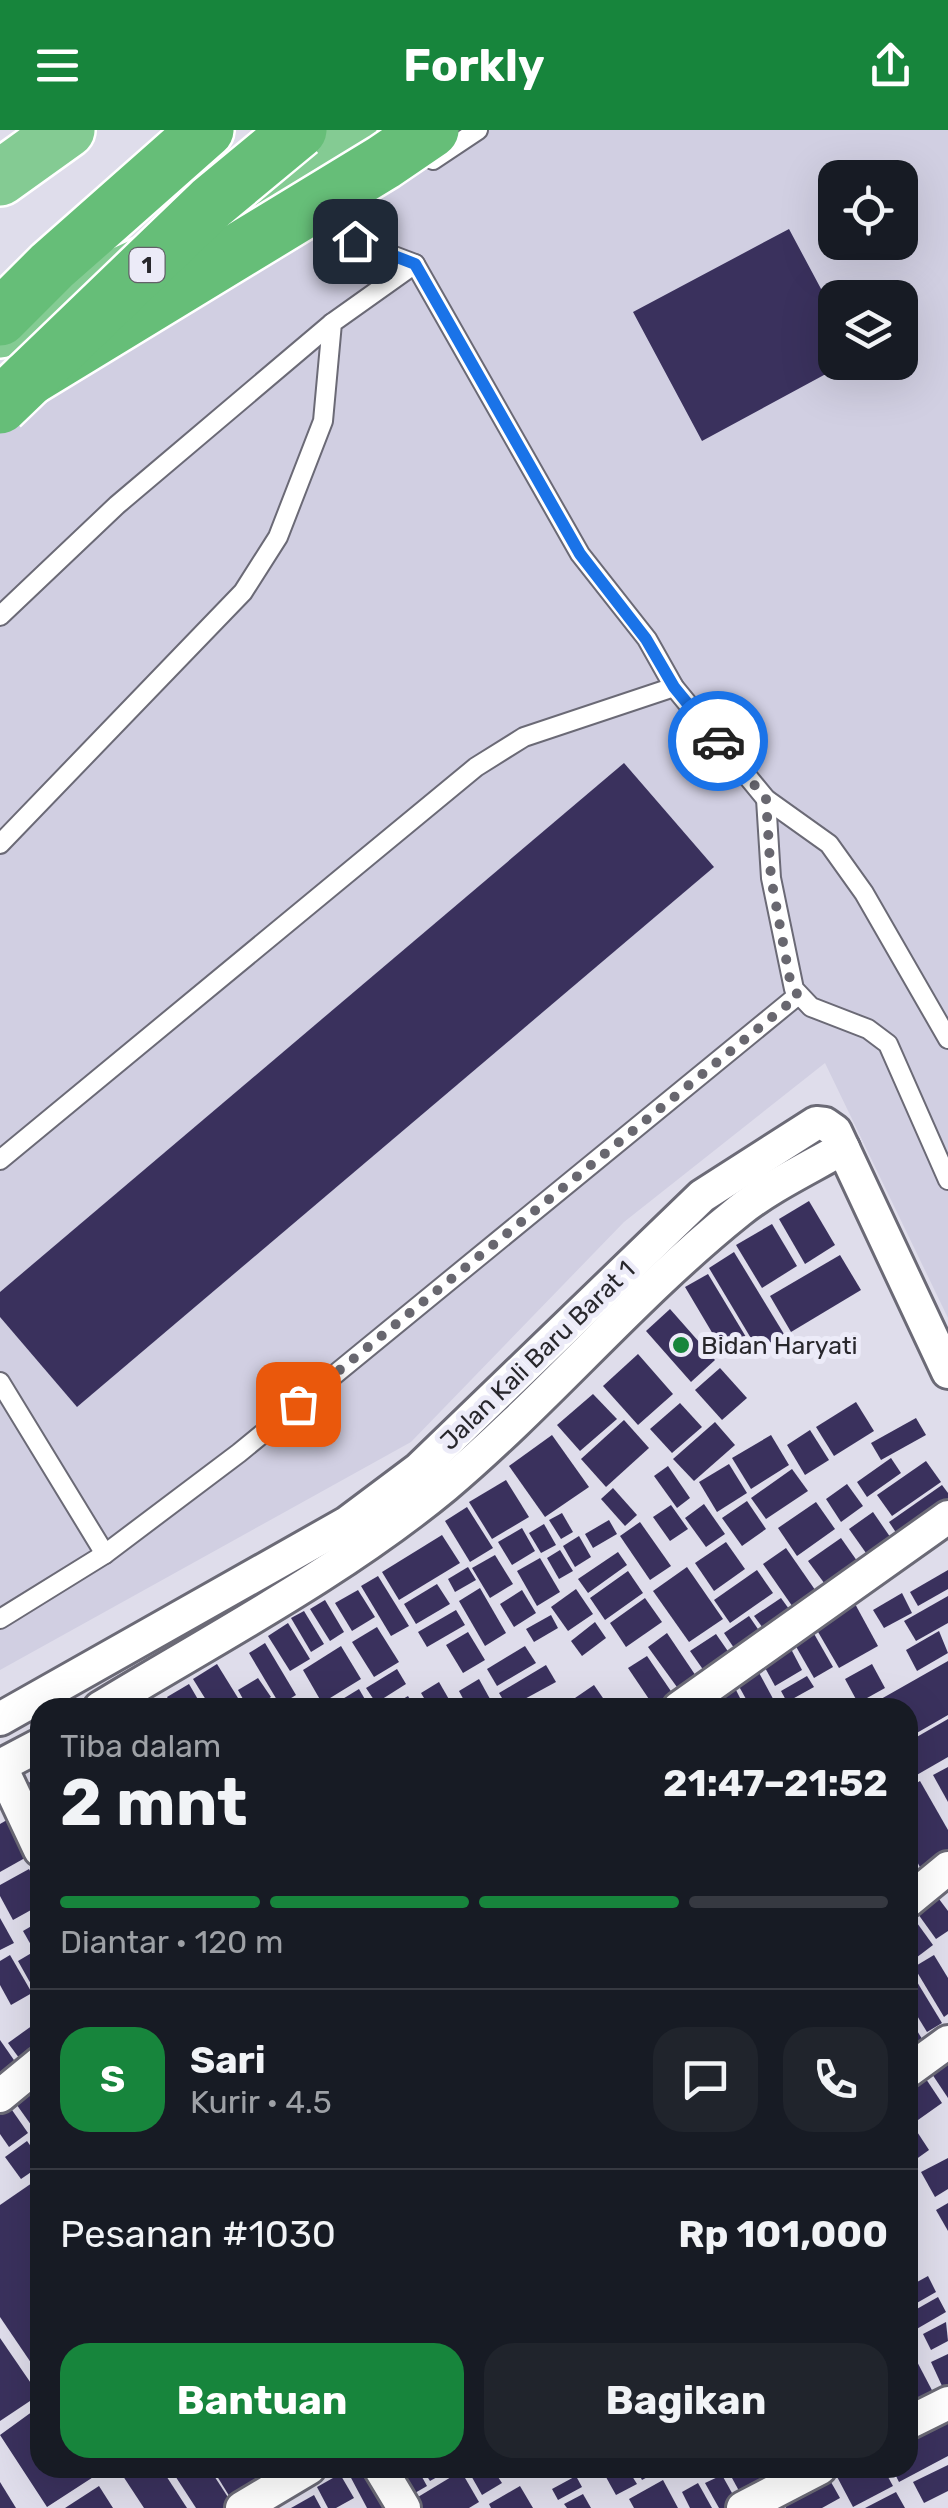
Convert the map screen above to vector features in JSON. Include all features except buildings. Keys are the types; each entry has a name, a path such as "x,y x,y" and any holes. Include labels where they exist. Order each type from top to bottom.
{"highway":[{"path":"0,178 67,130"},
{"path":"0,318 52,266 206,130"},
{"name":"1","path":"14,392 211,203 300,130"},
{"path":"266,203 349,130"},
{"path":"14,392 414,143"},
{"path":"0,330 168,254 345,163 414,143"}],"street":[{"name":"Jalan Kali Baru Barat 1","path":"38,1698 362,1512 419,1469 702,1196 816,1123 835,1131 843,1148"},
{"path":"117,1698 264,1610 395,1524 498,1440 657,1283 731,1217 843,1148 948,1372"},
{"path":"693,1698 948,1517"},
{"name":"Jalan Kali Baru Barat 1","path":"0,1719 30,1702"},
{"path":"30,1750 0,1765 30,1829"},
{"path":"918,1893 948,1868"},
{"path":"918,2064 948,2042"},
{"path":"0,2096 30,2070"},
{"path":"918,2418 948,2403"},
{"path":"242,2508 292,2478"},
{"path":"386,2478 404,2508"},
{"path":"743,2508 801,2478"}],"lane":[{"path":"414,143 478,130"},
{"path":"266,203 333,225 415,264 580,554 646,639 674,687 766,799 830,844 864,893 948,1040"},
{"path":"0,616 117,505 332,323 415,264"},
{"path":"0,844 243,592 278,537 322,422 332,323"},
{"path":"0,1160 476,767 524,737 674,687"},
{"path":"766,799 771,878 790,980 798,996 811,1007 868,1028 888,1044 948,1180"},
{"path":"0,1620 105,1554 239,1452 798,996"},
{"path":"0,1382 105,1554"}],"shaded area":[{"path":"471,130 948,130 948,1318 825,1063 624,1222 411,1442 0,1670 0,395"}],"way so far":[{"path":"298,1404 798,996 790,980 771,878 766,799 718,741"}],"place":[{"name":"Bidan Haryati","path":"681,1345"}],"route":[{"path":"355,241 415,264 580,554 646,639 674,687 718,741"}]}
